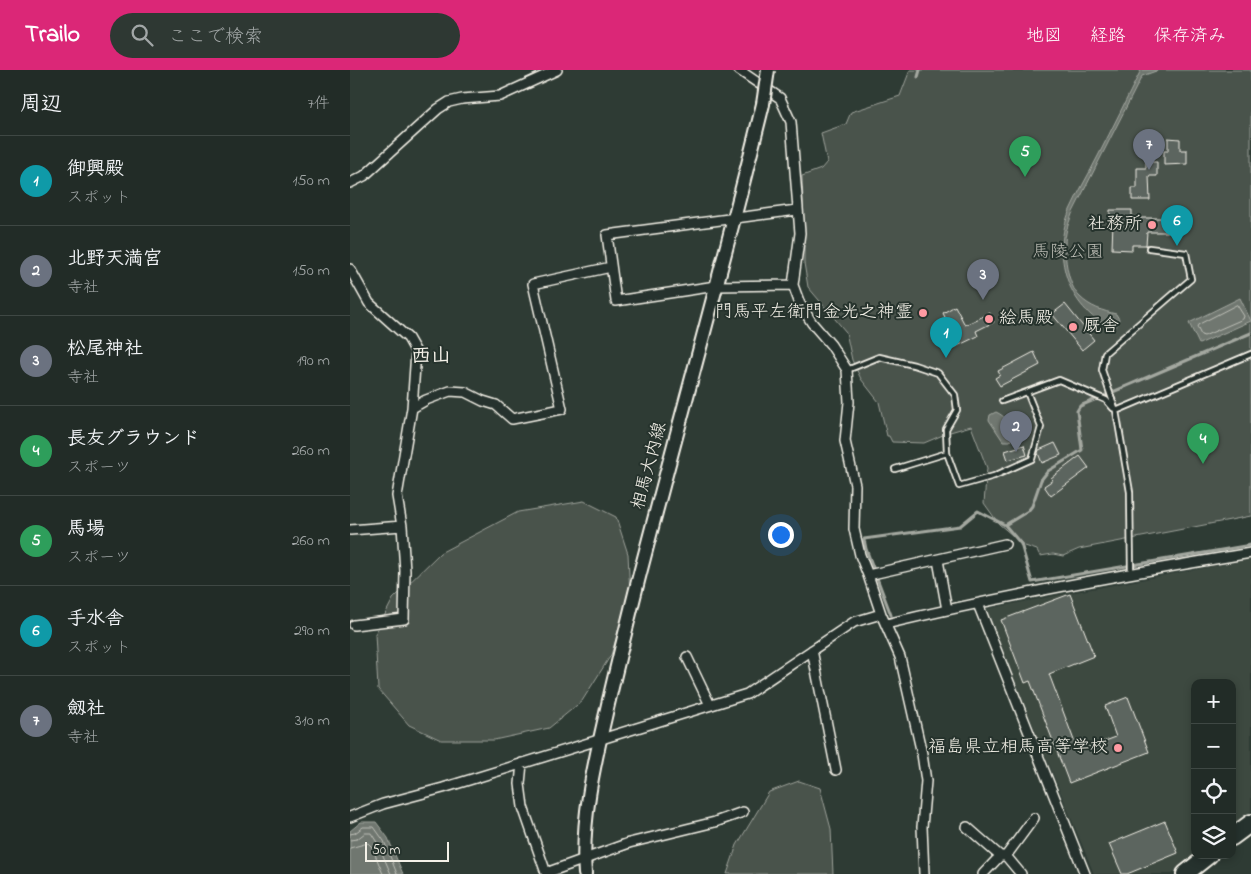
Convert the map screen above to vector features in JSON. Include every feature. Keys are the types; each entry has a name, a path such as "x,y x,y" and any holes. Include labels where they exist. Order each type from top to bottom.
{"highway":[{"path":"1236,834 1251,823"},
{"path":"1193,871 1205,859"}],"main road":[{"name":"相馬大内線","path":"585,874 584,859 589,794 600,738 630,612 735,218 763,104 768,70"}],"street":[{"path":"350,183 364,176 438,109 449,102 500,96 558,70"},
{"path":"739,70 780,98 791,122 800,233 793,285 800,304 812,323 832,345 847,370 849,402 845,440 855,485 854,529 860,555 881,614 900,657 922,754 926,781 922,827 924,874"},
{"path":"793,285 716,286 616,301 607,235 797,210"},
{"path":"412,408 426,400 450,391 465,392 482,401 496,405 512,419 562,410 532,284 611,267"},
{"path":"350,269 369,303 408,338 416,352 412,408 397,496 402,526 405,571 404,620 354,625"},
{"path":"350,530 402,526"},
{"path":"868,575 1004,544"},
{"path":"886,624 1131,573 1251,553"},
{"path":"938,560 947,610"},
{"path":"978,604 1086,874"},
{"path":"350,818 383,804 443,788 747,694 854,622 881,614"},
{"path":"812,650 836,770"},
{"path":"687,657 710,705"},
{"path":"522,763 520,784 523,807 546,874 629,843 715,822 743,812"},
{"path":"983,874 1003,856 1034,818"},
{"path":"967,826 1021,874"}],"lane":[{"path":"1131,573 1130,492 1116,411 1102,370 1105,353 1191,279 1186,252 1149,248"},
{"path":"1116,411 1251,354"},
{"path":"847,370 879,357 938,373 955,396 957,410 946,430 947,453 959,486 994,476 1032,459 1041,427 1027,392"},
{"path":"1002,401 1059,380 1106,400 1116,411"},
{"path":"895,469 947,453"}],"shaded area":[{"name":"福島県立相馬高等学校","path":"1251,559 1251,812 1236,824 1236,679 1191,679 1191,859 1172,874 1094,874 985,609"}],"green space":[{"name":"馬陵公園","path":"910,70 1251,70 1251,516 1079,549 1063,556 1053,554 1040,556 1037,550 1025,546 999,524 984,503 987,468 971,426 950,432 924,443 892,442 889,436 887,436 879,402 861,379 852,360 846,332 808,287 804,263 802,176 821,169 827,162 821,133 846,124 851,112 900,96"},
{"path":"584,501 616,517 628,554 630,595 611,655 582,701 549,728 494,740 441,740 409,725 378,689 375,634 393,599 440,553 518,512"},
{"path":"799,781 820,788 831,829 833,874 727,874 737,845 769,792"}],"water":[{"path":"1141,70 1159,70 1142,76 1072,214 1066,233 1067,267 1072,284 1080,297 1092,306 1116,314 1119,319 1116,326 1111,328 1096,319 1083,307 1074,293 1067,278 1062,244 1065,227 1076,196 1104,145"},
{"path":"1240,298 1251,321 1199,344 1189,323"},
{"path":"996,412 1006,419 1010,426 1013,437 1010,441 1003,441 989,420 990,415"},
{"path":"361,822 376,822 388,838 403,874 350,874 350,831"}],"building":[{"path":"1168,138 1180,139 1180,150 1187,150 1187,164 1164,165 1164,151 1168,151"},
{"path":"1146,162 1157,162 1157,176 1149,176 1150,200 1132,200 1132,188 1137,188 1137,168 1146,168"},
{"path":"1110,210 1132,210 1132,218 1168,218 1168,232 1147,232 1146,245 1132,245 1132,250 1112,249 1113,221 1110,221"},
{"name":"厩舎","path":"1065,304 1094,340 1082,350 1052,314"},
{"path":"955,306 965,325 990,313 994,322 976,331 978,336 953,348 944,329 949,326 943,313"},
{"path":"1034,352 1040,365 1000,386 995,378 1000,375 998,371"},
{"path":"1055,443 1061,455 1042,463 1038,453 1039,450"},
{"path":"1024,445 1027,455 1008,460 1005,451"},
{"path":"1080,456 1089,468 1051,496 1044,486 1053,480 1051,478"},
{"path":"1070,594 1094,656 1049,674 1078,751 1116,737 1105,706 1128,697 1149,752 1069,783 1030,681 1025,683 1001,620"},
{"path":"1165,821 1178,853 1127,874 1122,874 1109,844"}],"waterway":[{"path":"918,77 920,70"},
{"path":"1005,525 1028,511 1032,506 1041,480 1048,471 1082,450 1077,411 1080,406 1251,333"},
{"path":"891,615 864,539 960,526 978,511 1005,525 1021,544 1032,582 1251,545"}],"place":[{"name":"劔社","path":"1149,170"},
{"name":"馬場","path":"1025,177"},
{"name":"社務所","path":"1152,225"},
{"name":"手水舎","path":"1177,246"},
{"name":"松尾神社","path":"983,300"},
{"name":"門馬平左衛門金光之神霊","path":"923,313"},
{"name":"絵馬殿","path":"989,319"},
{"name":"厩舎","path":"1073,327"},
{"name":"御興殿","path":"946,358"},
{"name":"北野天満宮","path":"1016,452"},
{"name":"長友グラウンド","path":"1203,464"},
{"name":"福島県立相馬高等学校","path":"1118,748"}],"district":[{"name":"西山","path":"431,357"}]}
